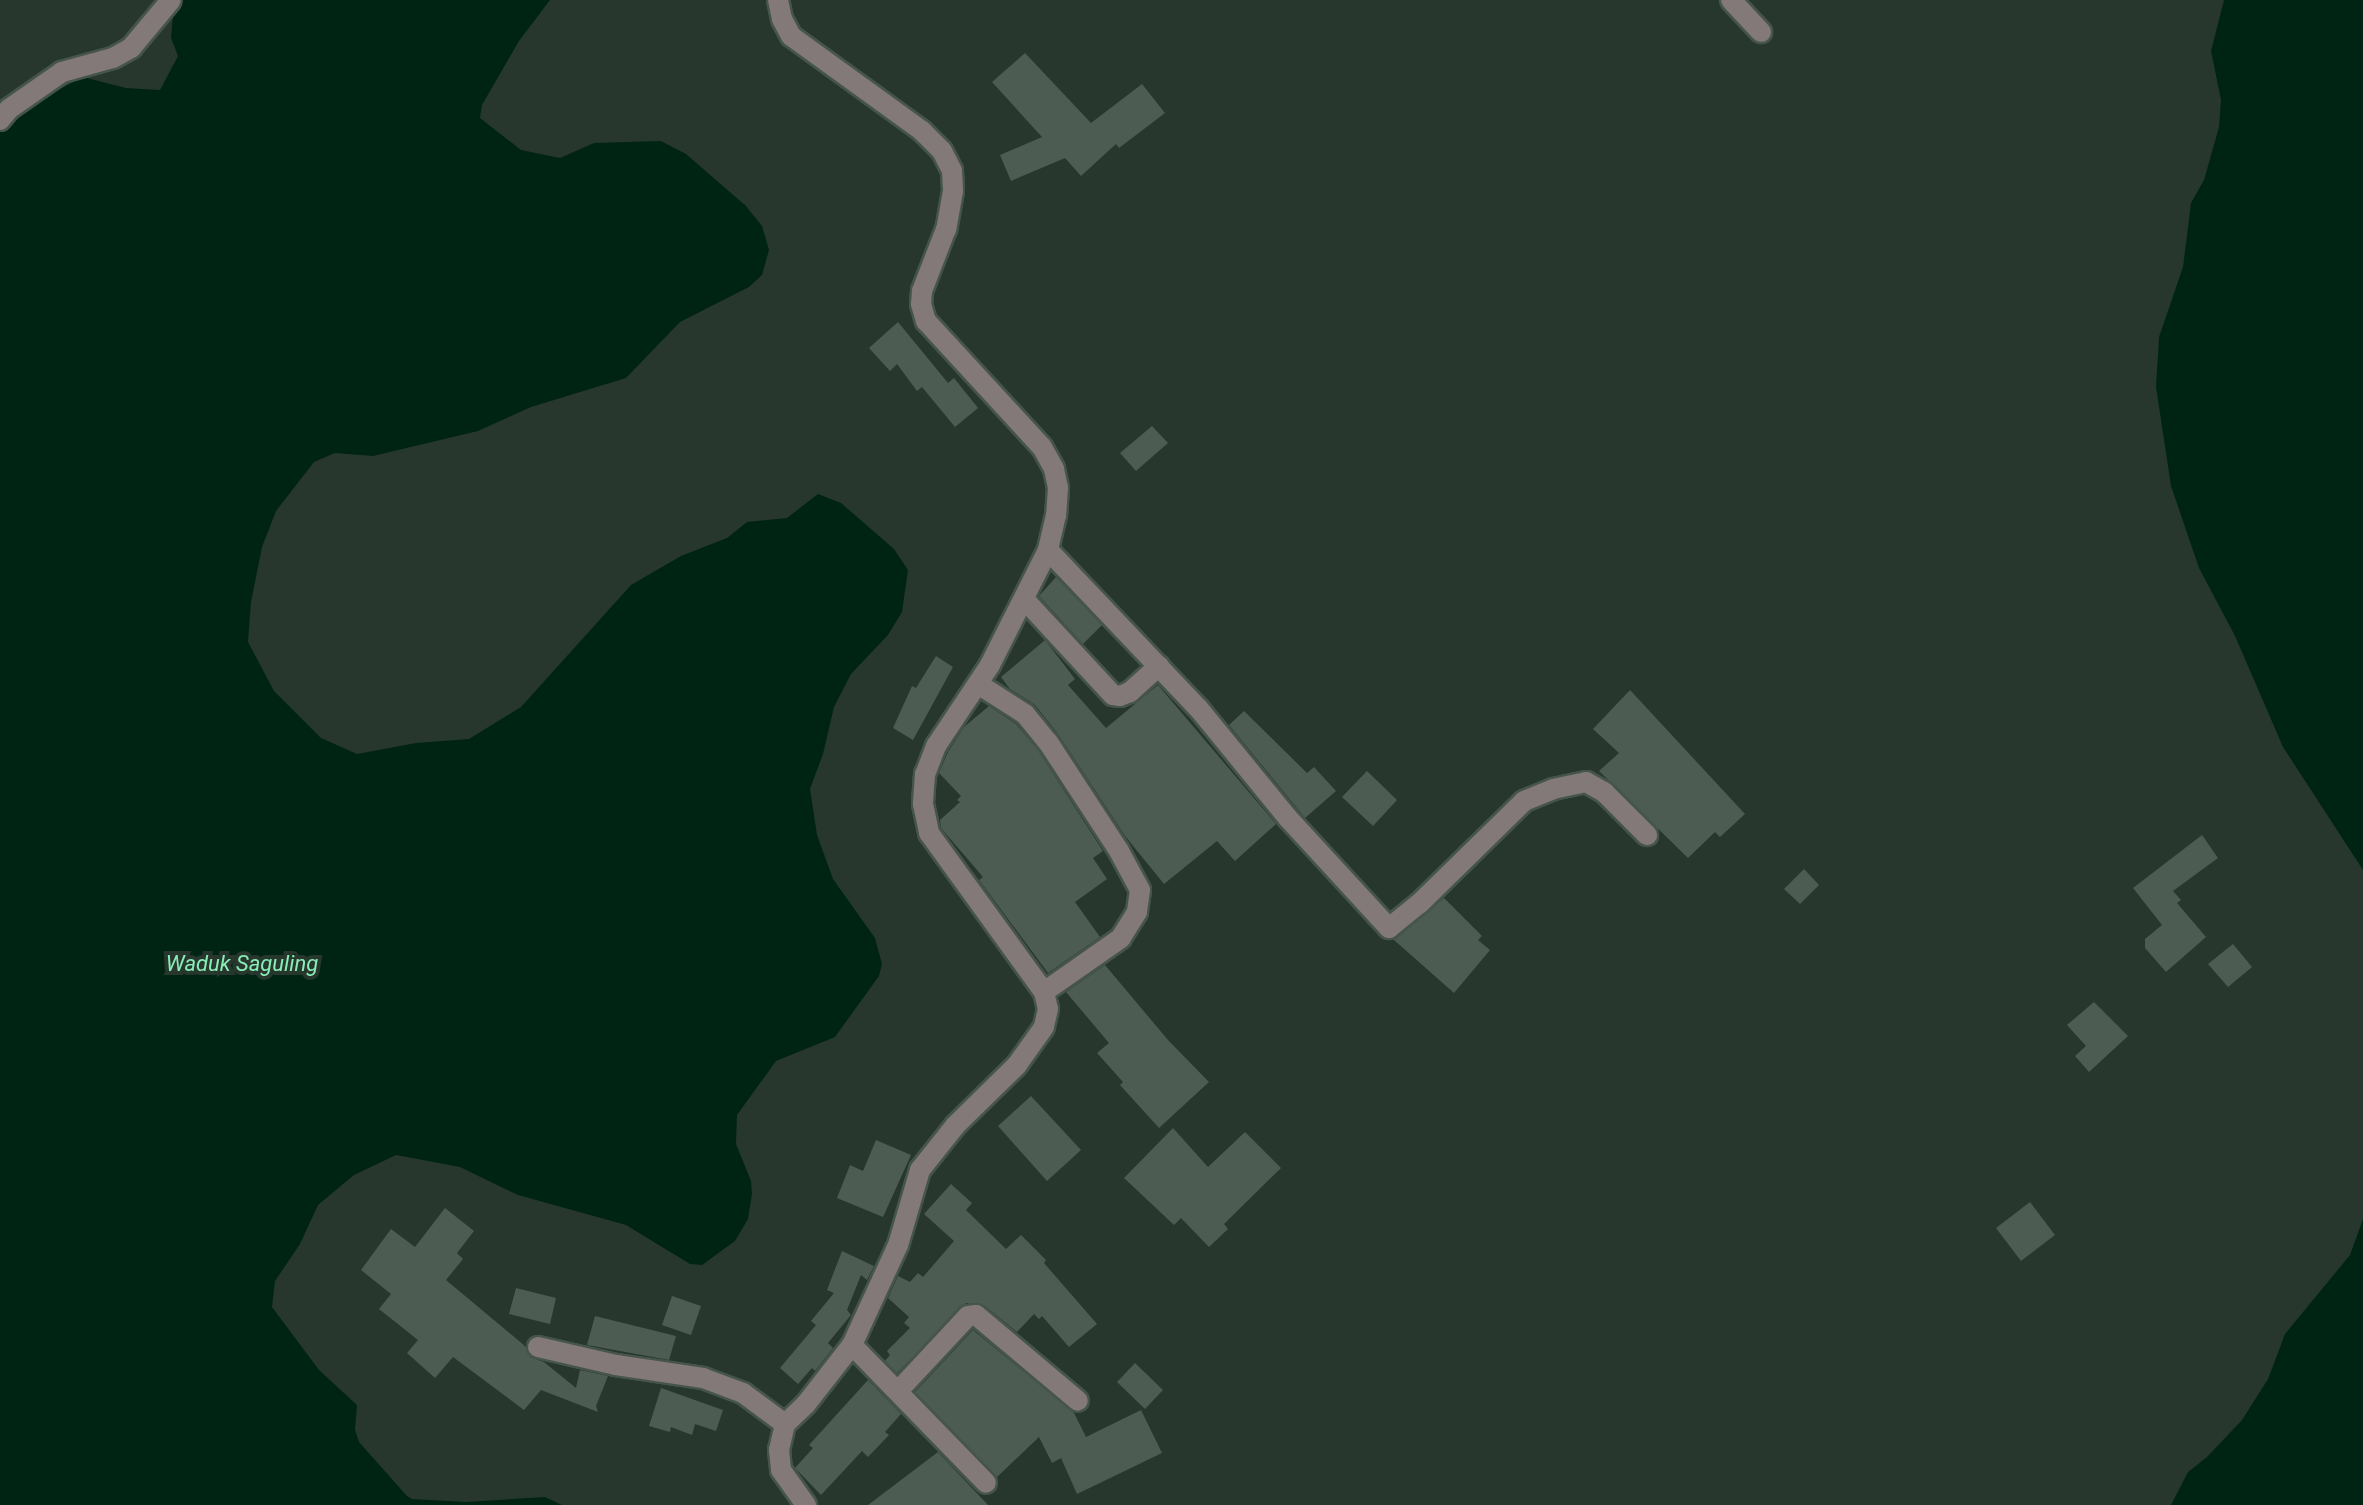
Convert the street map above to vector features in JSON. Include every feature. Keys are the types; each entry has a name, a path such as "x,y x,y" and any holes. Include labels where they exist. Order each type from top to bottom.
{"street":[{"path":"0,120 9,109 62,72 113,58 131,48 171,0"},
{"path":"778,0 782,19 791,36 922,131 942,151 952,171 951,210 922,291 921,304 926,321 1042,447 1054,469 1056,515 1048,550 1024,599 978,684 936,746 925,774 923,804 929,833 1044,992 1048,1009 1044,1027 1017,1065 955,1126 916,1177 912,1203 898,1245 852,1345 806,1404 785,1424 779,1450 781,1470 806,1505"},
{"path":"1731,0 1761,32"},
{"path":"1048,550 1199,709 1287,817 1389,928 1419,904 1524,801 1553,789 1586,782 1604,792 1647,835"},
{"path":"1024,599 1113,695 1130,692 1159,666"},
{"path":"978,684 1025,714 1048,742 1119,851 1140,890 1137,912 1121,938 1044,992"},
{"path":"899,1390 968,1316 976,1315 1078,1401"},
{"path":"852,1345 986,1483"},
{"path":"538,1347 616,1365 703,1378 743,1393 785,1424"}],"water":[{"name":"Waduk Saguling","path":"180,0 550,0 519,41 482,105 480,118 521,150 560,158 594,143 661,141 686,154 746,206 762,226 769,250 762,275 749,287 680,322 626,378 531,407 478,431 373,456 335,453 314,462 276,511 262,547 251,602 248,642 274,691 321,738 357,754 416,743 469,739 521,707 631,585 681,556 727,538 747,522 787,518 818,494 841,503 894,549 908,570 902,612 888,635 851,674 834,707 823,754 810,789 817,835 833,879 875,938 882,964 879,976 835,1037 776,1061 737,1115 736,1144 751,1181 752,1194 748,1219 735,1241 702,1265 690,1264 626,1225 518,1195 460,1167 396,1155 354,1175 318,1205 300,1244 275,1281 272,1307 319,1370 357,1405 355,1430 359,1442 407,1496 412,1499 466,1502 545,1497 562,1505 0,1505 0,132 41,99 83,77 126,88 160,90 178,56 171,38 174,5"},
{"path":"2224,0 2363,0 2363,870 2283,747 2235,636 2199,568 2171,486 2156,387 2159,337 2183,267 2191,203 2204,180 2219,127 2221,100 2211,51"},
{"path":"2363,1219 2363,1505 2171,1505 2188,1472 2242,1420 2268,1379 2285,1334 2350,1255"}],"building":[{"path":"1025,53 1091,123 1142,84 1165,113 1119,148 1116,144 1081,176 1065,158 1011,181 1000,155 1042,137 992,82"},
{"path":"898,322 948,383 954,378 978,408 955,427 922,387 917,391 897,364 890,371 869,348"},
{"path":"1152,426 1168,443 1136,471 1120,453"},
{"path":"1056,577 1102,625 1083,644 1039,596"},
{"path":"1045,640 1075,679 1068,685 1106,728 1158,685 1276,824 1235,861 1217,841 1164,884 1125,836 1058,734 1035,705 1010,689 1001,677"},
{"path":"936,656 953,667 913,740 893,728 912,686 916,688"},
{"path":"1630,690 1745,814 1720,837 1715,832 1688,858 1599,771 1619,753 1593,729"},
{"path":"989,706 1016,724 1038,750 1103,851 1093,858 1107,879 1075,902 1100,937 1048,973 979,880 983,877 941,828 940,820 960,802 957,800 961,796 939,773 964,727"},
{"path":"1244,711 1307,773 1314,767 1336,791 1305,818 1229,725"},
{"path":"1367,771 1397,800 1373,826 1342,797"},
{"path":"2202,835 2218,858 2173,891 2181,900 2177,903 2206,937 2166,972 2145,948 2145,939 2162,925 2133,888"},
{"path":"1804,869 1819,885 1800,904 1784,889"},
{"path":"1444,898 1482,936 1478,940 1490,950 1454,993 1394,940"},
{"path":"2233,944 2252,967 2228,987 2208,964"},
{"path":"1105,965 1168,1040 1209,1082 1159,1128 1120,1085 1123,1082 1097,1053 1109,1043 1066,992"},
{"path":"2094,1002 2128,1036 2089,1072 2075,1056 2086,1046 2067,1025"},
{"path":"1031,1096 1081,1150 1047,1181 998,1126"},
{"path":"1173,1128 1208,1167 1245,1132 1281,1168 1224,1224 1228,1229 1209,1247 1181,1218 1174,1225 1124,1178"},
{"path":"876,1140 911,1155 883,1217 837,1198 850,1165 863,1171"},
{"path":"951,1184 972,1203 966,1210 1006,1249 1021,1235 1046,1260 1044,1263 1097,1324 1069,1347 1042,1316 1039,1319 1034,1314 1017,1332 984,1305 966,1303 897,1373 885,1361 890,1355 887,1351 910,1328 904,1323 909,1317 888,1298 898,1276 910,1282 918,1273 923,1277 954,1241 924,1214"},
{"path":"2030,1202 2055,1235 2021,1261 1996,1228"},
{"path":"445,1208 474,1231 457,1253 463,1259 446,1280 525,1346 530,1357 544,1362 576,1388 580,1370 608,1376 596,1406 598,1412 541,1390 524,1410 453,1357 435,1378 407,1353 418,1340 379,1309 391,1294 361,1270 391,1229 415,1247"},
{"path":"842,1251 874,1266 867,1280 861,1275 847,1310 851,1315 828,1343 833,1348 815,1371 812,1368 798,1384 780,1368 816,1325 811,1321 834,1293 827,1290"},
{"path":"516,1288 556,1298 550,1324 509,1314"},
{"path":"672,1296 701,1306 691,1335 662,1325"},
{"path":"595,1316 676,1336 669,1360 587,1345"},
{"path":"973,1330 1074,1413 1086,1437 1141,1410 1162,1453 1077,1494 1061,1458 1052,1463 1039,1437 997,1477 915,1392"},
{"path":"1135,1363 1163,1390 1145,1409 1117,1382"},
{"path":"868,1380 901,1414 885,1432 889,1435 868,1457 862,1451 821,1495 795,1468 813,1448 809,1445"},
{"path":"661,1388 723,1410 716,1431 695,1424 692,1435 671,1427 670,1432 649,1426"},
{"path":"938,1452 988,1505 868,1505"}]}
